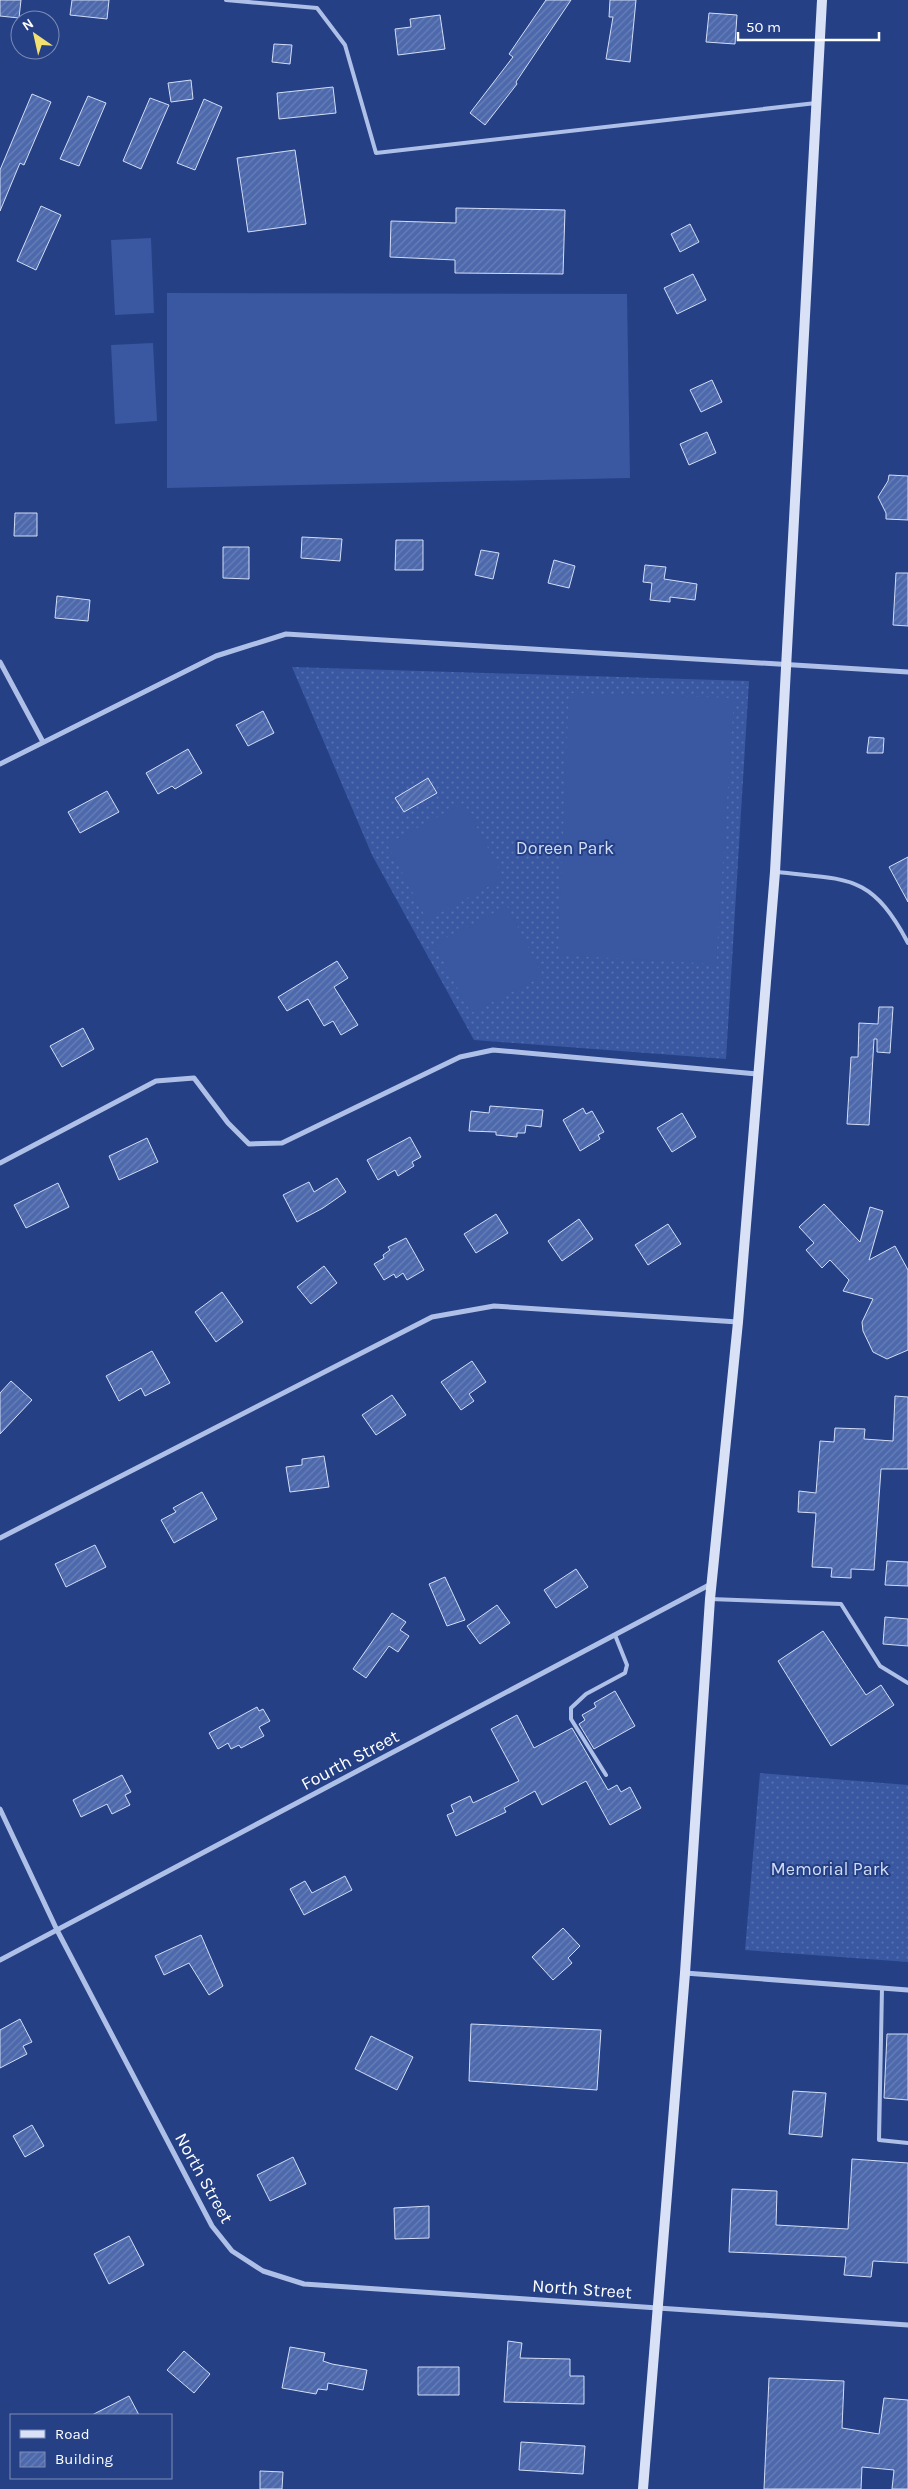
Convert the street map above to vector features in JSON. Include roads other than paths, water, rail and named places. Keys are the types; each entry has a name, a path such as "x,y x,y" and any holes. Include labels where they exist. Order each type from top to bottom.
{"main road":[{"path":"643,2489 685,1972 710,1599 738,1322 775,872 822,0"}],"street":[{"path":"0,764 216,656 286,634 908,672"},
{"path":"0,662 43,742"},
{"path":"0,1163 156,1081 194,1078 228,1123 249,1144 282,1144 460,1057 492,1050 757,1074"},
{"path":"0,1538 432,1317 494,1306 738,1322"},
{"name":"Fourth Street","path":"0,1960 712,1584"},
{"name":"North Street","path":"0,1809 57,1930 212,2226 232,2251 263,2271 304,2284 908,2326"},
{"path":"685,1972 908,1990"}],"lane":[{"path":"226,0 317,8 346,45 376,154 816,104"},
{"path":"775,872 847,880 868,890 893,914 908,943"},
{"path":"710,1599 841,1604 880,1666 908,1682"},
{"path":"606,1775 571,1719 571,1708 586,1694 625,1673 627,1665 615,1635"},
{"path":"882,1988 879,2140 908,2143"}],"park label":[{"name":"Doreen Park","path":"565,848"},
{"name":"Memorial Park","path":"830,1869"}]}
